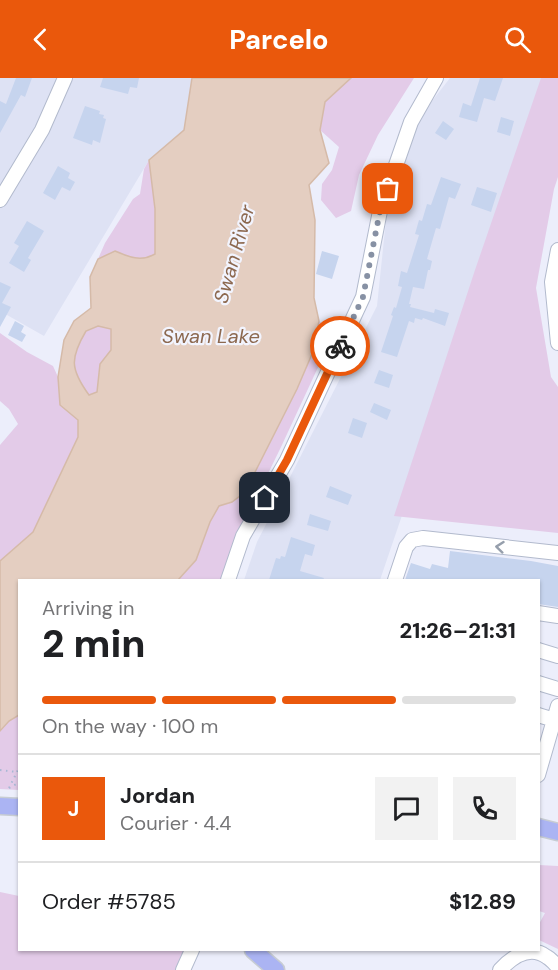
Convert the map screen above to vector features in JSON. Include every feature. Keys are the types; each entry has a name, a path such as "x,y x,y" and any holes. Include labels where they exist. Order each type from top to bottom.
{"main road":[{"path":"0,806 18,807"},
{"path":"540,828 558,832"},
{"path":"254,951 276,970"}],"street":[{"path":"0,200 42,130 65,78"},
{"path":"228,579 243,536 287,460 363,297 380,211 411,122 436,78"},
{"path":"558,250 552,282 558,343"},
{"path":"395,579 406,547 412,540 423,538 558,553"},
{"path":"540,613 558,616"},
{"path":"540,651 558,656"},
{"path":"540,683 558,688"},
{"path":"540,770 556,721 558,706"},
{"path":"540,716 556,721"},
{"path":"183,970 192,951"},
{"path":"500,970 522,952 533,951 547,956 558,967"}],"path":[{"path":"18,769 9,788 18,783"},
{"path":"0,770 17,772"}],"shaded area":[{"path":"0,78 192,78 184,130 149,160 44,336 0,311"},
{"path":"351,78 414,78 378,135 359,175 351,211 336,218 321,200 322,184 332,170 339,147 320,130 325,102"},
{"path":"450,78 551,78 380,579 244,579 257,542 377,306 387,211 418,119"},
{"path":"541,78 558,78 558,177 536,288 551,377 558,387 558,533 394,516 475,270"},
{"path":"149,160 155,209 155,254 140,258 115,251 98,259 105,243 133,199 140,194 144,169"},
{"path":"319,321 333,335 281,447 242,523 222,579 179,579 196,560 210,522 219,506 232,502 245,492 312,354"},
{"path":"98,326 111,329 111,350 100,364 97,392 88,395 75,370 74,356 86,331"},
{"path":"0,333 27,352 53,366 58,377 60,405 78,420 78,437 33,532 0,561 0,445 18,424 9,409 0,401"},
{"path":"18,715 18,790 0,789 0,731"},
{"path":"540,865 558,866 558,949 540,940 540,922 545,913 540,911"},
{"path":"0,892 18,896 18,951 186,951 176,970 0,970"}],"water":[{"name":"Swan Lake","path":"192,78 351,78 325,102 320,130 329,163 309,185 315,220 314,298 319,321 312,354 245,492 232,502 219,506 210,522 196,560 179,579 18,579 18,716 0,731 0,561 33,532 78,437 78,420 60,405 58,377 64,340 74,321 91,308 90,277 98,259 115,251 140,258 155,254 155,209 149,160 184,130","holes":["98,326 111,329 111,350 100,364 97,392 89,395 78,378 74,363 77,349 86,331"]}],"building":[{"path":"16,78 32,78 25,97 21,95 0,133 0,101 6,104"},
{"path":"103,78 139,78 137,88 130,87 128,94 100,87"},
{"path":"480,78 503,78 495,101 484,98 477,122 459,117 463,103 471,106"},
{"path":"85,106 100,111 99,114 104,115 103,118 106,119 100,143 93,140 92,145 73,138"},
{"path":"501,117 514,121 510,136 497,132"},
{"path":"443,121 454,129 446,140 435,133"},
{"path":"58,166 70,173 68,178 75,182 70,191 62,187 55,200 43,193"},
{"path":"441,177 461,184 455,199 449,197 440,229 436,228 427,259 432,261 424,289 413,287 409,304 411,304 410,307 434,313 435,309 449,313 445,326 423,318 422,320 415,318 414,323 409,321 397,357 381,352 393,316 391,315 394,307 396,308 402,287 398,286 401,271 407,273 419,235 415,234 419,220 422,221 427,204 431,205"},
{"path":"477,187 497,193 491,212 471,205"},
{"path":"27,221 44,231 28,258 31,260 24,272 9,263 19,246 14,243"},
{"path":"322,251 339,256 332,279 316,274"},
{"path":"0,282 11,287 2,303 11,307 0,327"},
{"path":"15,321 24,326 21,332 26,335 22,342 8,335"},
{"path":"379,370 393,375 389,388 374,383"},
{"path":"374,403 391,410 387,420 370,412"},
{"path":"353,418 367,423 362,438 348,433"},
{"path":"330,486 352,495 348,505 326,497"},
{"path":"310,514 331,521 328,531 307,525"},
{"path":"291,537 315,545 312,556 305,554 300,571 324,579 269,579 276,558 285,557"},
{"path":"450,551 558,566 558,607 540,604 540,579 405,579 411,563 430,569 432,564 448,568"}],"way so far":[{"path":"340,346 363,297 380,211 388,189"}],"route":[{"path":"265,498 287,460 340,346"}],"water label":[{"name":"Swan River","path":"234,254"}]}
